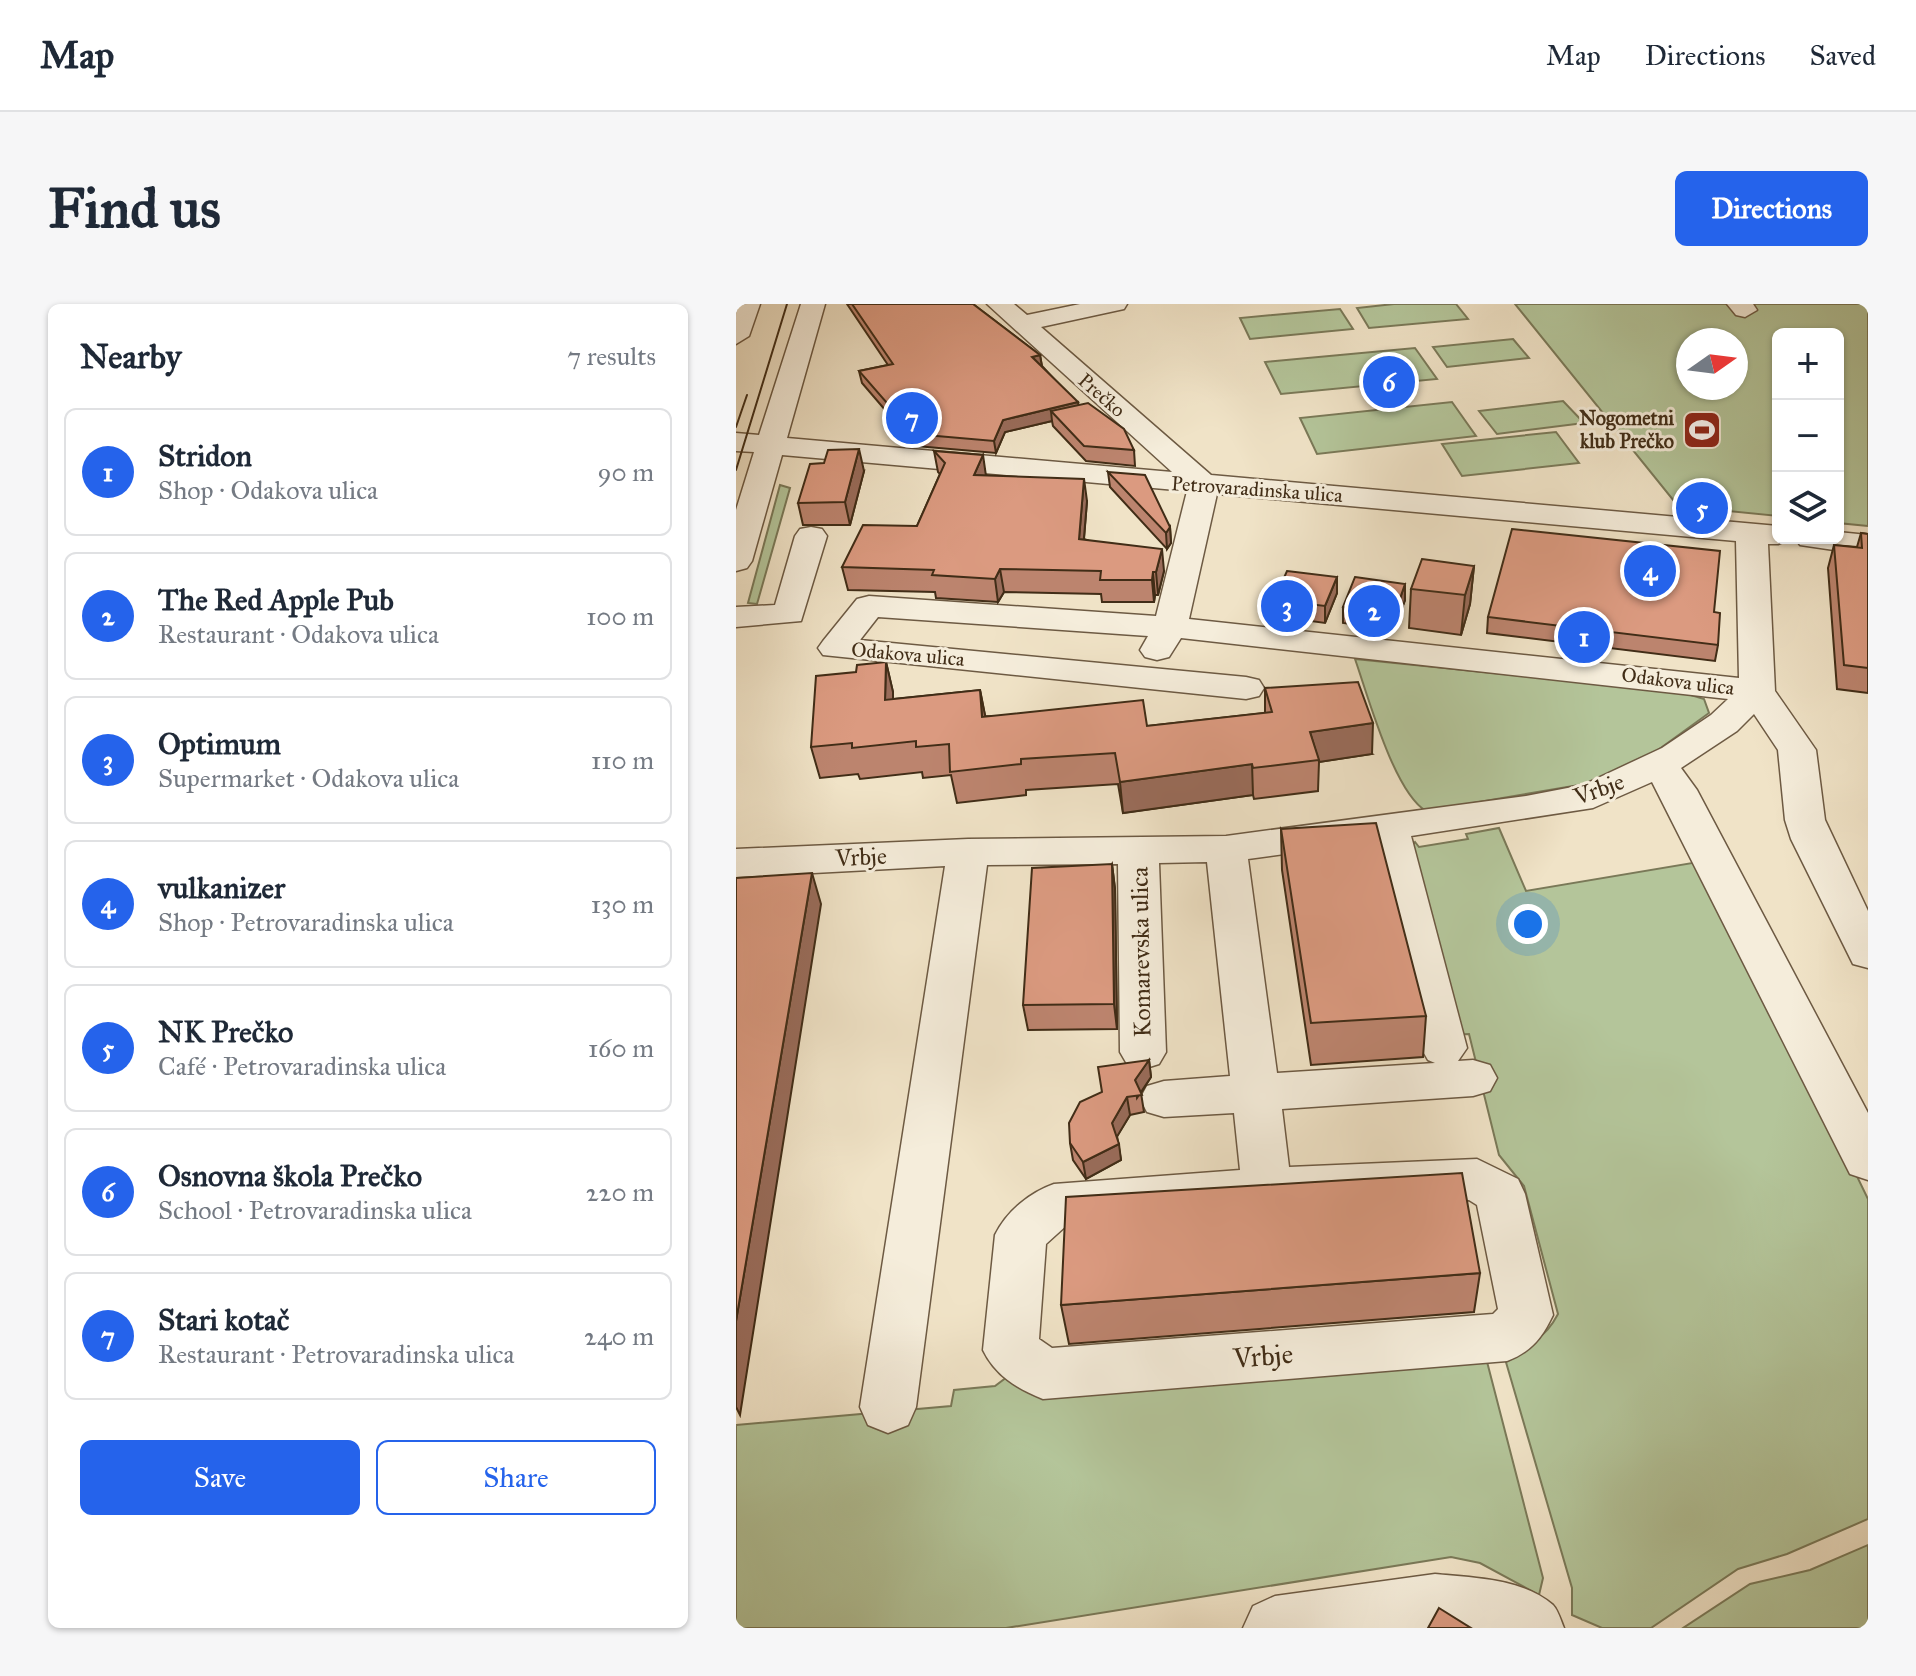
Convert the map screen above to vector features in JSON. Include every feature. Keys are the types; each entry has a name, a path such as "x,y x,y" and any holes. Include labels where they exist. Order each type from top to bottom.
{"street":[{"path":"736,336 748,304"},
{"path":"736,561 813,304"},
{"name":"Prečko","path":"999,304 1204,485"},
{"path":"1021,324 1115,304"},
{"name":"Petrovaradinska ulica","path":"736,442 1765,533"},
{"path":"1143,677 1170,627 1204,485"},
{"path":"1765,533 1757,691 1797,750 1805,820 1811,839 1868,953"},
{"path":"736,617 789,614 811,536"},
{"path":"1844,542 1868,545"},
{"name":"Odakova ulica","path":"1246,688 835,648 869,606 1170,627 1757,691"},
{"name":"Vrbje","path":"736,863 968,852 1226,849 1389,829 1593,796 1658,764 1724,723 1757,691"},
{"path":"1658,764 1678,790 1868,1160"},
{"path":"1164,1099 1256,1094 1459,1063 1389,829"},
{"path":"1226,849 1267,1188"},
{"path":"888,1407 968,852"},
{"name":"Komarevska ulica","path":"1138,852 1143,1052"},
{"name":"Vrbje","path":"1477,1179 1500,1194 1526,1315 1507,1337 1043,1374 1011,1350 1021,1235 1054,1205 1267,1188 1477,1179"},
{"path":"1275,1628 1435,1605 1504,1613 1532,1628"}],"green space":[{"path":"1394,304 1456,304 1468,319 1369,328 1357,308"},
{"path":"1515,304 1868,304 1868,526 1844,524 1844,328 1772,328 1772,515 1678,506"},
{"path":"1340,309 1353,329 1250,339 1240,318"},
{"path":"1513,339 1529,358 1447,367 1433,347"},
{"path":"1415,348 1437,379 1281,394 1265,362"},
{"path":"1563,401 1584,423 1497,434 1479,411"},
{"path":"1452,402 1476,436 1317,454 1300,418"},
{"path":"1556,432 1579,463 1462,476 1442,444"},
{"path":"780,485 790,488 757,604 748,603"},
{"path":"1355,659 1681,692 1704,699 1709,713 1651,755 1591,783 1426,811 1414,801 1393,764"},
{"path":"1499,828 1526,891 1704,861 1868,1199 1868,1519 1787,1554 1738,1569 1651,1628 1602,1628 1572,1615 1572,1588 1503,1352 1536,1340 1548,1330 1558,1314 1524,1186 1499,1155 1469,1034 1446,1035 1401,857 1415,842 1419,847 1468,839 1466,834"},
{"path":"1485,1354 1543,1578 1539,1595 1480,1563 1451,1557 1006,1628 736,1628 736,1425 951,1406 954,1390 995,1386 1011,1374"},
{"path":"1868,1545 1868,1628 1683,1628 1750,1584 1810,1570"}],"building":[{"path":"852,304 973,304 1040,355 1032,357 1078,402 1003,420 994,441 914,434 859,371 893,364"},
{"path":"1088,403 1124,429 1134,450 1084,446 1051,411"},
{"path":"859,449 845,502 798,503 810,464 824,463 828,450"},
{"path":"934,451 983,455 974,475 1084,479 1079,539 1162,549 1152,580 1100,580 1101,571 1000,569 995,579 932,575 934,570 842,567 863,525 917,526 945,463"},
{"path":"1108,472 1145,475 1170,527 1166,533"},
{"path":"1512,529 1720,551 1714,612 1720,613 1718,645 1488,617"},
{"path":"1861,533 1868,534 1868,668 1844,665 1834,545 1862,548"},
{"path":"1422,559 1474,566 1465,595 1411,589"},
{"path":"1287,571 1337,577 1325,606 1274,600"},
{"path":"1355,577 1405,584 1395,613 1343,607"},
{"path":"886,662 885,700 980,690 982,717 1143,700 1147,726 1272,712 1265,688 1358,682 1373,723 1310,732 1319,760 1253,768 1252,764 1120,782 1115,753 1021,759 1021,764 950,772 949,744 916,747 916,741 852,748 852,743 811,747 816,676 856,672 857,665"},
{"path":"1376,823 1426,1016 1311,1023 1281,829"},
{"path":"1112,864 1114,1004 1023,1005 1032,868"},
{"path":"812,873 736,1321 736,878"},
{"path":"1149,1060 1135,1080 1142,1095 1127,1097 1112,1123 1119,1144 1083,1162 1070,1143 1069,1123 1080,1102 1102,1092 1098,1067"},
{"path":"1462,1173 1480,1273 1061,1305 1066,1197"},
{"path":"1439,1608 1471,1628 1428,1628"}],"tram line":[{"path":"736,470 787,304"},
{"path":"736,427 747,395"}],"place":[{"name":"Osnovna škola Prečko","path":"1389,382"},
{"name":"Stari kotač","path":"912,418"},
{"name":"Nogometni klub Prečko","path":"1702,430"},
{"name":"NK Prečko","path":"1702,508"},
{"name":"vulkanizer","path":"1650,571"},
{"name":"Optimum","path":"1287,606"},
{"name":"The Red Apple Pub","path":"1374,611"},
{"name":"Stridon","path":"1584,637"}]}
